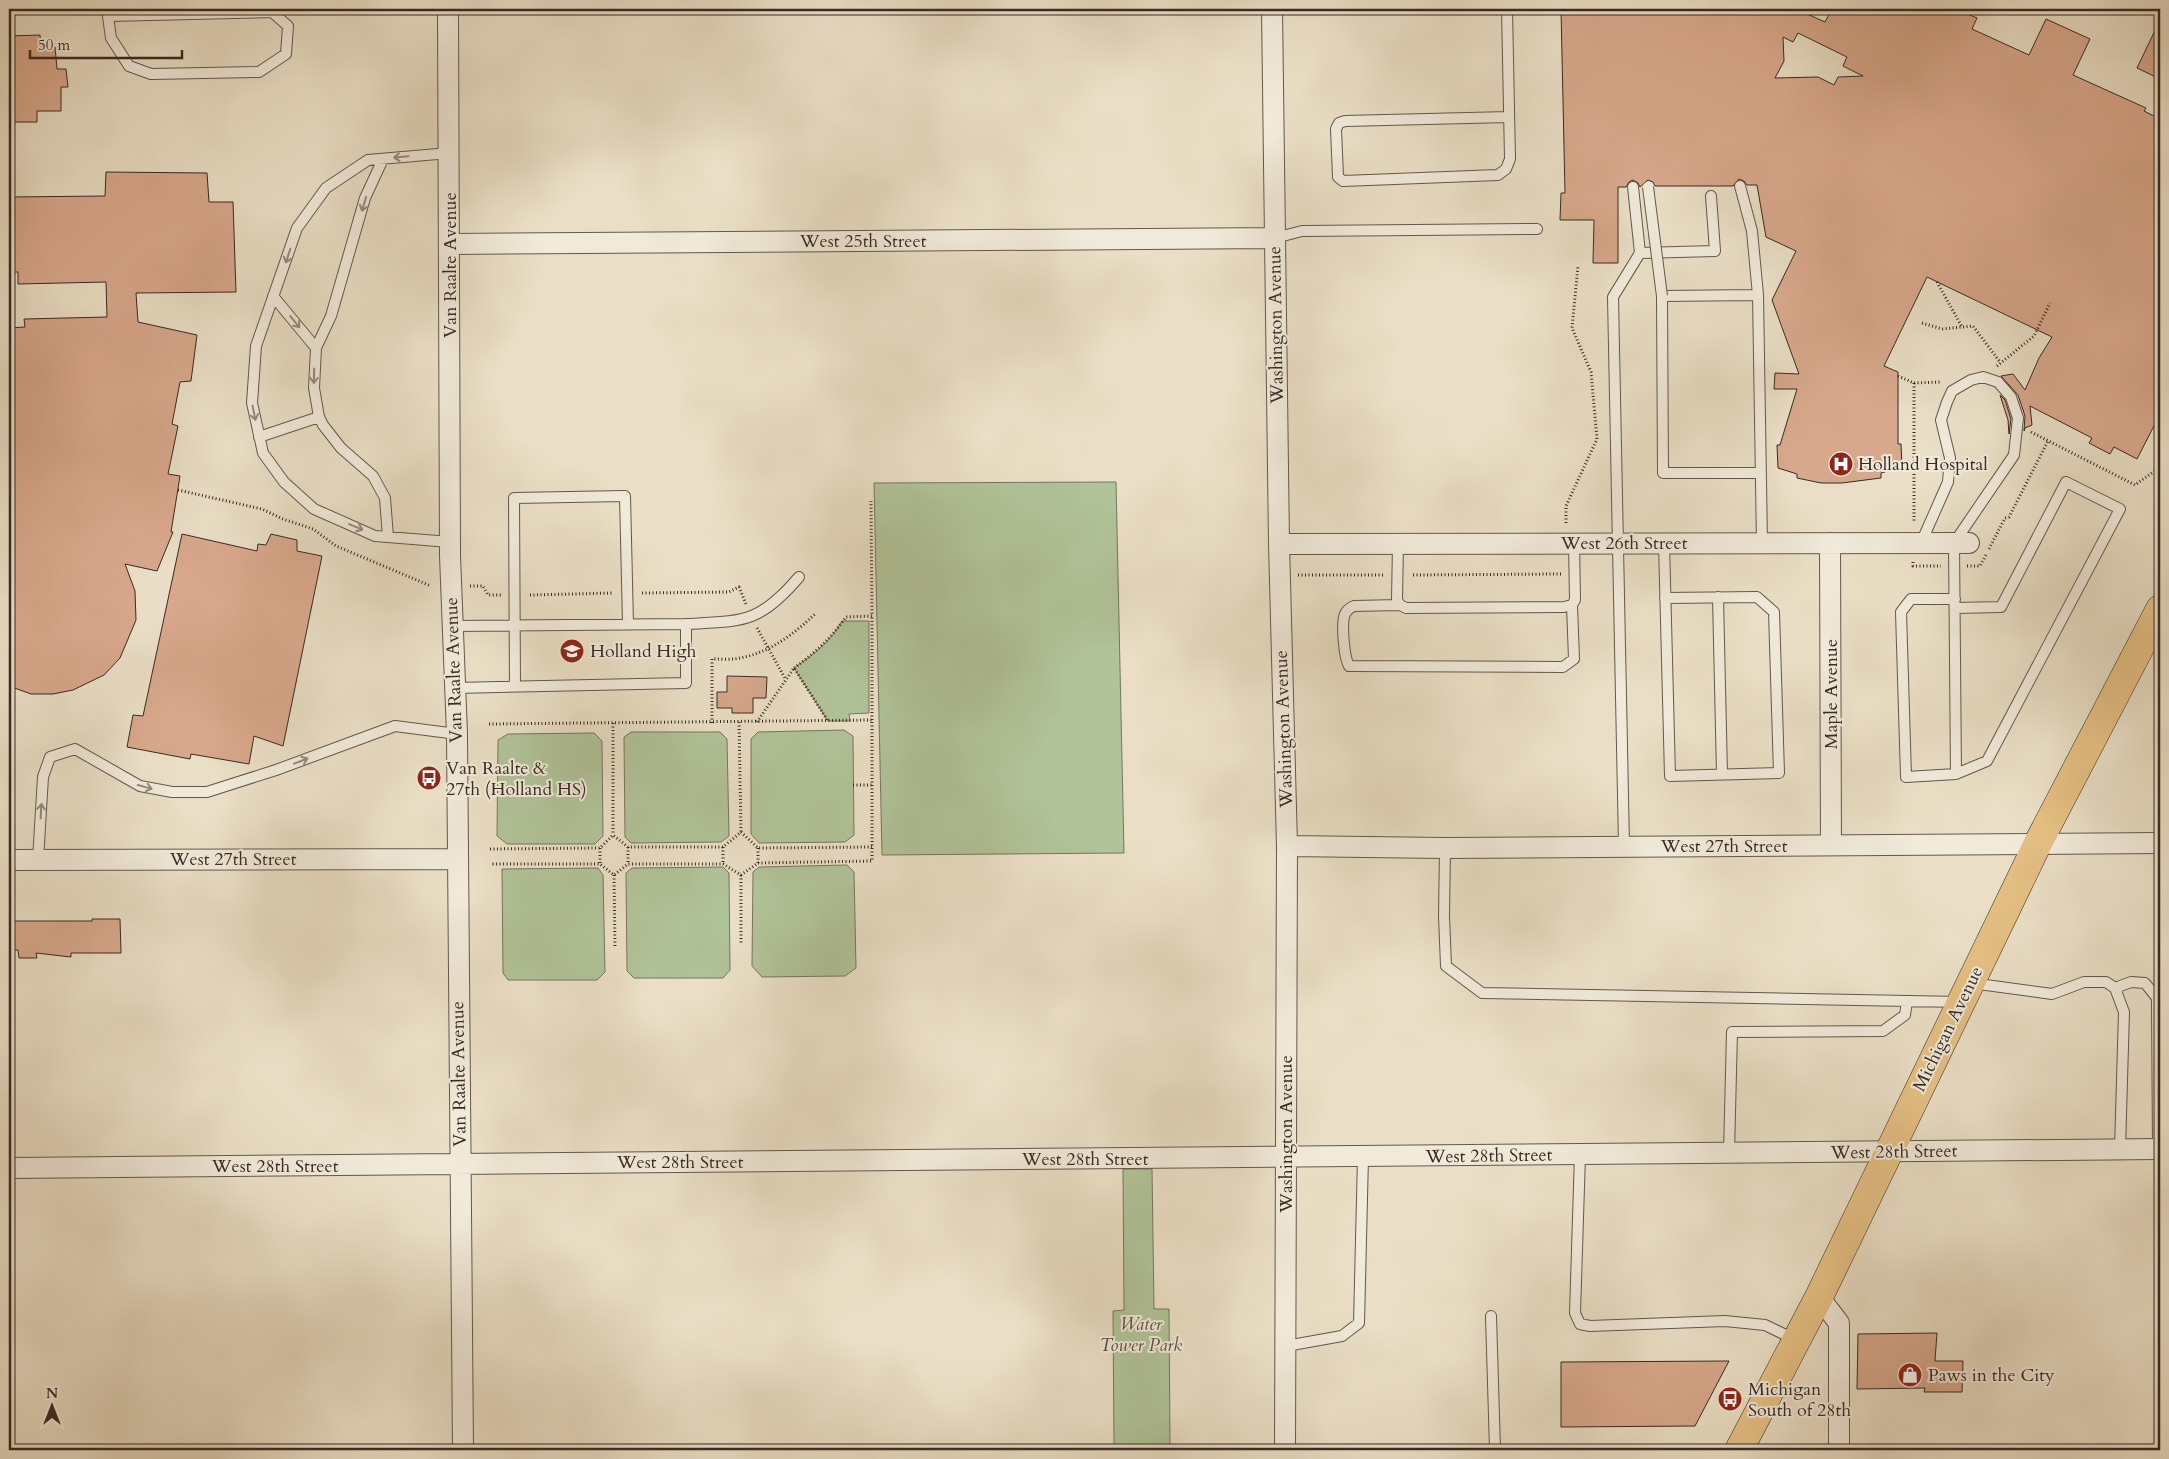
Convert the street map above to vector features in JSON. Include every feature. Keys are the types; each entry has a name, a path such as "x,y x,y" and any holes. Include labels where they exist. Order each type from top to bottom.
{"main road":[{"name":"Michigan Avenue","path":"1739,1450 1819,1297 2038,844 2160,609"}],"street":[{"name":"Van Raalte Avenue","path":"448,9 450,542 456,734 463,1450"},
{"name":"Washington Avenue","path":"1272,9 1279,544 1287,846 1285,1450"},
{"name":"West 25th Street","path":"450,244 1275,238"},
{"name":"Maple Avenue","path":"1830,542 1831,846"},
{"name":"West 26th Street","path":"1279,544 1962,542"},
{"name":"West 27th Street","path":"1287,846 1445,848 2160,843"},
{"name":"West 27th Street","path":"9,860 457,859"},
{"name":"West 28th Street","path":"9,1168 2159,1149"},
{"path":"1819,1297 1839,1323 1839,1450"}],"lane":[{"path":"1507,9 1510,159 1506,169 1498,175 1343,180 1338,177 1336,129 1339,123 1344,121 1509,117"},
{"path":"108,12 272,12 288,26 286,54 260,72 150,74 129,66 111,38 108,12"},
{"path":"449,153 368,160 326,188 297,228 273,296 256,346 252,403 264,453 284,482 314,509 375,536 450,542"},
{"path":"383,159 365,198 331,316 316,348 314,388 323,425 341,448 374,476 385,498 388,537"},
{"path":"1740,186 1752,231 1758,295 1762,542"},
{"path":"1624,846 1613,297 1640,254 1633,187"},
{"path":"1648,187 1662,296 1663,473 1761,473"},
{"path":"1640,254 1715,251 1710,196"},
{"path":"1275,238 1302,231 1537,229"},
{"path":"1662,296 1758,295"},
{"path":"273,296 316,348"},
{"path":"1921,542 1948,482 1950,458 1941,420 1952,391 1971,380 1986,378 1998,382 2011,397 2018,418 2014,455 1962,542 1955,604 1956,774"},
{"path":"259,437 320,417"},
{"path":"2066,482 2120,509 1987,761 1956,774 1906,777 1901,612 1910,599 1955,604 2001,607 2066,482"},
{"path":"515,686 514,498 625,496 628,624"},
{"path":"1398,543 1396,600 1406,608 1564,607 1572,605"},
{"path":"1400,605 1354,606 1348,609 1344,616 1345,659 1348,666 1563,667 1574,659 1572,605 1575,600 1570,543"},
{"path":"1664,543 1665,598 1670,776 1779,772 1774,612 1756,597 1665,598"},
{"path":"453,626 735,622 752,618 770,606 799,577"},
{"path":"1718,597 1722,774"},
{"path":"455,688 686,683 686,624"},
{"path":"38,860 43,777 50,757 75,748 140,786 172,792 207,792 276,770 395,726 456,734"},
{"path":"1445,848 1444,916 1446,966 1482,993 1907,1000 1965,992 2052,994 2084,982 2106,982 2115,988 2124,1012 2120,1149"},
{"path":"2115,988 2131,982 2145,983 2157,998 2159,1149"},
{"path":"1729,1154 1732,1032 1883,1031 1905,1015 1907,1000"},
{"path":"1580,1155 1575,1312 1580,1324 1590,1326 1725,1321 1764,1325 1797,1340"},
{"path":"1286,1346 1342,1336 1360,1323 1363,1157"},
{"path":"1491,1316 1495,1450"}],"path":[{"path":"1280,575 1562,574 1570,543 1566,506 1597,439 1591,372 1572,328 1578,266"},
{"path":"1937,282 1962,327"},
{"path":"1986,378 2001,362 2034,336 2050,304"},
{"path":"1922,323 1942,329 1973,326 2001,362"},
{"path":"1898,376 1914,383"},
{"path":"2017,425 2135,485 2160,467"},
{"path":"741,875 758,863 872,861 871,501"},
{"path":"739,588 767,648 786,680"},
{"path":"712,722 712,659 739,659 767,648 798,630 815,614"},
{"path":"757,722 794,668 813,655 824,644 846,616 872,616"},
{"path":"794,668 828,721"},
{"path":"489,724 872,720"},
{"path":"739,722 741,832 758,848 872,847"},
{"path":"490,849 600,848 613,835 612,723"},
{"path":"853,785 872,785"},
{"path":"613,835 628,847 723,847 741,832"},
{"path":"628,847 628,864"},
{"path":"723,847 723,864"},
{"path":"600,848 600,864"},
{"path":"758,848 758,863"},
{"path":"490,864 600,864 614,875"},
{"path":"614,875 628,864 723,864 741,875"},
{"path":"614,875 615,947"},
{"path":"741,875 741,944"}],"green space":[{"path":"1116,482 1124,853 882,855 874,483"},
{"path":"842,621 869,621 869,713 849,714 850,721 828,721 794,668 821,647 833,635"},
{"path":"844,730 853,736 854,835 845,842 759,843 751,834 751,739 758,732"},
{"path":"631,732 720,732 727,739 729,836 721,842 631,843 625,837 624,737"},
{"path":"594,733 602,741 603,836 595,844 507,844 497,836 498,740 508,734"},
{"path":"847,865 854,872 856,968 845,976 762,977 752,966 753,872 759,867"},
{"path":"723,867 729,873 730,970 723,978 634,978 627,971 626,873 632,868"},
{"path":"598,868 603,875 605,972 597,980 508,980 503,973 502,869"},
{"name":"Water Tower Park","path":"1123,1169 1152,1169 1154,1309 1169,1309 1170,1445 1114,1446 1113,1311 1124,1310"}],"building":[{"name":"Holland Hospital","path":"1561,9 1796,9 1825,22 1832,9 1956,9 1977,18 1972,29 2029,55 2046,19 2090,39 2073,75 2146,108 2144,111 2160,119 2160,414 2137,459 2114,447 2110,454 2089,443 2092,438 2030,406 2032,425 2025,428 2024,431 2025,416 2018,395 2001,376 2013,374 2025,390 2039,358 2052,337 1927,277 1884,366 1898,372 1898,444 1901,444 1902,467 1881,473 1881,478 1842,483 1821,483 1797,478 1797,474 1778,468 1777,445 1780,445 1797,389 1774,389 1775,373 1799,374 1772,300 1796,251 1766,237 1757,185 1747,185 1739,179 1733,186 1655,186 1653,182 1648,180 1640,187 1633,180 1626,187 1618,187 1618,263 1593,263 1594,220 1560,220 1561,193 1565,193","holes":["1798,33 1847,57 1843,66 1863,76 1838,77 1834,85 1818,77 1775,78 1784,61 1783,37 1793,42"]},
{"path":"2160,20 2160,79 2137,68"},
{"path":"40,35 41,47 55,47 57,69 66,69 68,87 61,87 61,111 37,111 37,122 9,122 9,36"},
{"path":"106,172 207,173 209,202 233,202 236,292 136,293 138,322 197,335 191,381 180,382 172,424 178,426 168,474 180,476 171,532 173,532 157,571 125,564 135,591 136,620 120,658 104,675 73,690 53,694 31,694 9,686 9,328 25,327 24,319 107,317 106,282 18,284 18,272 9,272 9,197 105,196"},
{"path":"2000,395 2005,400 2011,419 2009,434 2008,420"},
{"path":"182,534 257,551 258,544 266,545 271,534 297,540 297,551 322,556 283,746 254,736 249,764 191,754 190,759 127,747 133,715 143,716"},
{"path":"727,676 767,677 766,698 753,698 753,713 732,713 732,708 717,708 717,692 727,692"},
{"path":"92,919 120,919 121,953 71,953 71,957 36,953 37,958 19,958 18,950 9,950 9,921 92,921"},
{"name":"Paws in the City","path":"1937,1333 1935,1361 1963,1361 1962,1392 1924,1392 1925,1388 1857,1389 1858,1334"},
{"path":"1729,1361 1695,1426 1561,1427 1561,1362"}],"place":[{"name":"Holland Hospital","path":"1841,464"},
{"name":"Holland High","path":"572,651"},
{"name":"Van Raalte & 27th (Holland HS)","path":"429,778"},
{"name":"Paws in the City","path":"1910,1375"},
{"name":"Michigan South of 28th","path":"1730,1399"}]}
